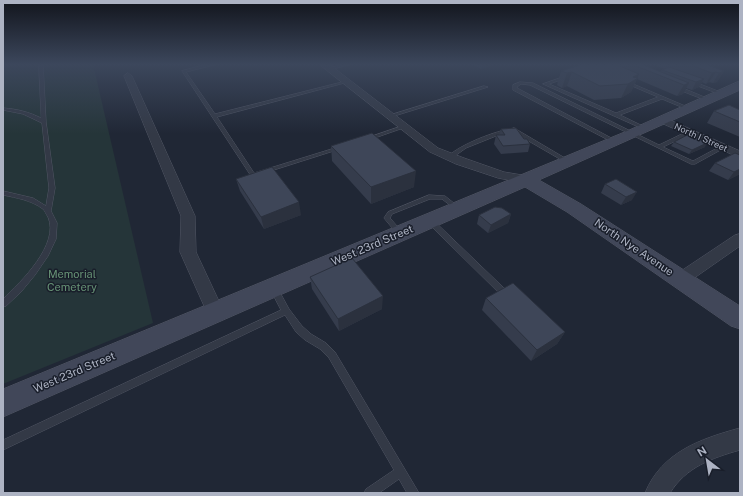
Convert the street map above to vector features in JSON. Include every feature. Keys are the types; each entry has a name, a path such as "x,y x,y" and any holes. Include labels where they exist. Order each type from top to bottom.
{"main road":[{"name":"West 23rd Street","path":"3,403 638,131 735,87"},
{"name":"North Nye Avenue","path":"524,179 565,202 740,319"}],"street":[{"path":"133,87 188,216 188,252 215,312"},
{"name":"North Nye Avenue","path":"353,87 434,150 502,175 524,179"},
{"name":"North I Street","path":"663,120 740,155"},
{"path":"681,279 740,239"},
{"path":"657,493 663,480 684,460 708,447 740,439"}],"lane":[{"path":"42,87 44,122 52,188 48,210"},
{"path":"195,87 253,175 343,147"},
{"path":"214,116 326,87"},
{"path":"389,116 486,87"},
{"path":"515,87 519,91 614,141"},
{"path":"538,87 638,131"},
{"path":"552,87 585,103 616,115 659,147 693,163 723,147"},
{"path":"639,87 688,108"},
{"path":"677,87 707,100"},
{"path":"706,87 721,93"},
{"path":"616,115 662,97"},
{"path":"3,109 27,113 44,122"},
{"path":"358,142 404,127"},
{"path":"450,157 464,146 505,131 514,130 567,161"},
{"path":"659,147 690,132"},
{"path":"3,193 30,198 41,204 48,210 53,222 54,234 46,256 30,278 3,304"},
{"path":"400,233 387,218 390,213 429,197 443,197 457,208"},
{"path":"429,220 503,292"},
{"path":"273,287 286,311 299,329 308,337 323,346 332,355 413,493"},
{"path":"3,445 286,311"},
{"path":"370,493 400,472"}],"green space":[{"name":"Memorial Cemetery","path":"3,87 98,87 153,323 3,384"}],"building":[{"path":"729,105 740,110 740,122 714,111"},
{"path":"516,128 524,139 527,139 530,144 503,146 496,135 505,135 501,129"},
{"path":"372,133 416,171 371,187 331,146"},
{"path":"689,134 707,143 692,150 674,142"},
{"path":"735,153 740,155 740,169 734,172 715,163"},
{"path":"272,167 299,202 261,217 236,179"},
{"path":"616,179 637,192 626,197 605,184"},
{"path":"495,207 502,208 511,214 491,225 479,215"},
{"path":"352,258 383,296 338,319 310,277"},
{"path":"513,283 565,332 537,350 486,298"}]}
